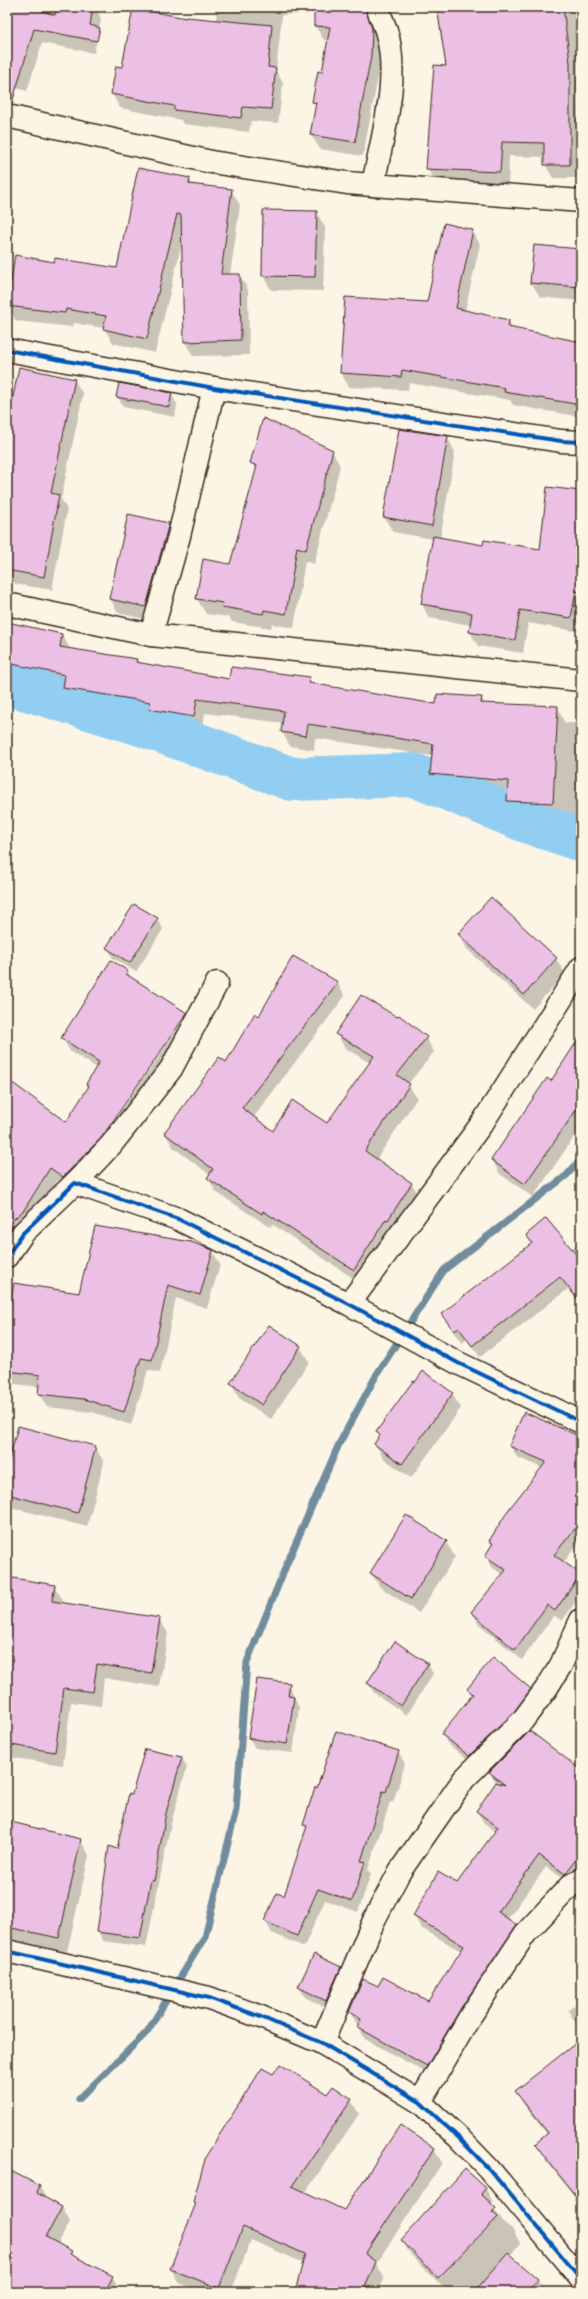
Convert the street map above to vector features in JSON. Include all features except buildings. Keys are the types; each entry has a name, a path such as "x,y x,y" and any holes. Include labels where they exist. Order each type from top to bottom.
{"street":[{"path":"373,185 390,88 390,56 387,37 377,7"},
{"path":"7,116 212,162 347,183 581,201"},
{"path":"7,350 214,388 561,441 581,442"},
{"path":"151,635 179,536 214,388"},
{"path":"7,604 151,635 581,680"},
{"path":"349,1304 483,1122 581,968"},
{"path":"7,1256 23,1233 75,1183 110,1145 171,1068 217,983"},
{"path":"75,1183 178,1219 349,1304 458,1363 581,1422"},
{"path":"322,2043 372,1925 400,1871 464,1779 523,1720 546,1689 561,1665 581,1620"},
{"path":"420,2102 471,2014 525,1934 571,1885 581,1880"},
{"path":"7,1951 209,1998 262,2017 322,2043 420,2102 459,2138 489,2169 581,2279"}],"waterway":[{"path":"7,683 141,724 292,779 414,775 526,821 581,840"},
{"path":"79,2099 147,2032 205,1937 236,1810 247,1662 288,1561 339,1444 377,1374 444,1270 567,1175 581,1159"}],"cycle path":[{"path":"7,350 214,388 561,441 581,442"},
{"path":"7,1256 23,1233 75,1183 178,1219 349,1304 458,1363 581,1422"},
{"path":"7,1951 209,1998 261,2017 322,2043 420,2102 459,2138 489,2169 581,2279"}]}
